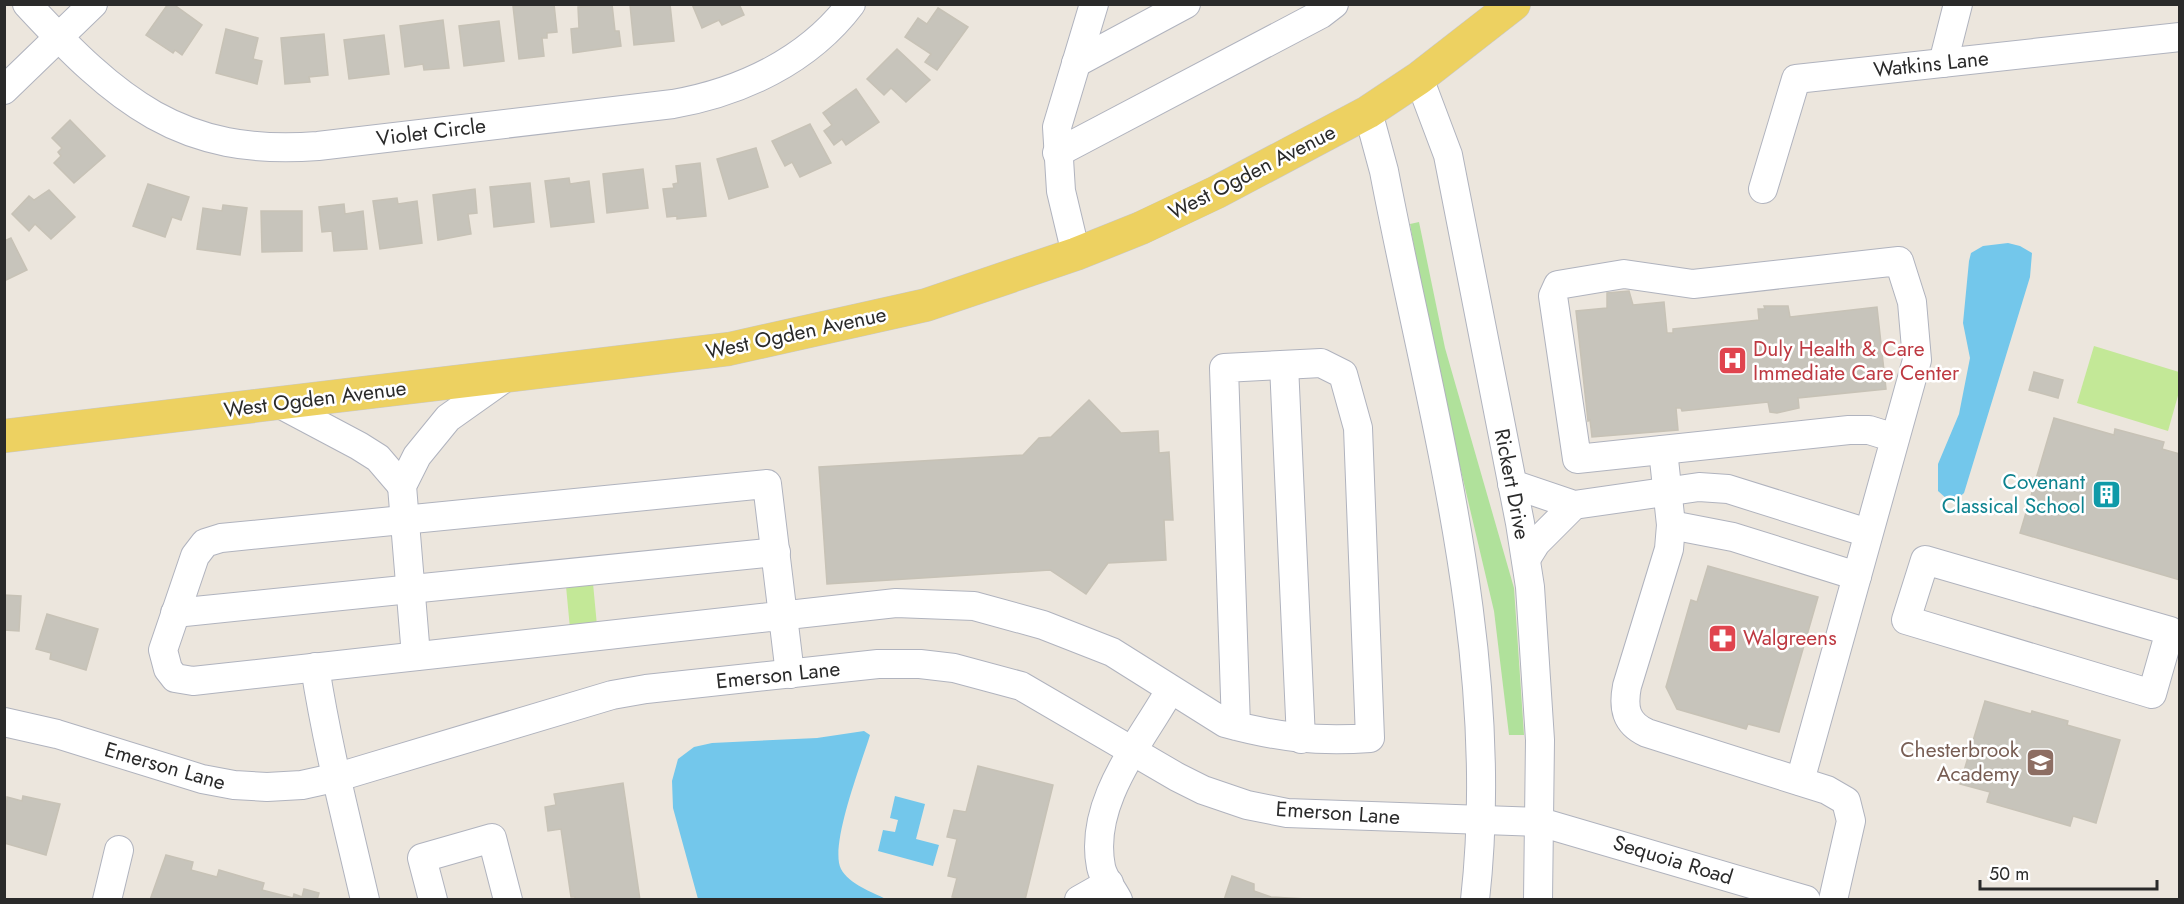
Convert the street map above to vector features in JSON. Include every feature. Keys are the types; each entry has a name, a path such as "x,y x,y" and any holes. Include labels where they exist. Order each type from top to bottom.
{"main road":[{"name":"West Ogden Avenue","path":"4,436 729,349 816,332 926,305 1076,254 1141,228 1217,192 1368,112 1419,78 1514,4"}],"street":[{"name":"Violet Circle","path":"27,4 117,93 160,119 187,131 228,143 273,148 295,148 673,104 712,96 757,78 785,63 820,36 851,4"},
{"path":"4,90 93,4"},
{"path":"1076,254 1061,191 1057,127 1094,4"},
{"path":"1076,63 1186,4"},
{"path":"1943,63 1959,4"},
{"path":"1057,153 1322,8"},
{"name":"Watkins Lane","path":"1764,189 1796,79 2180,38"},
{"name":"Rickert Drive","path":"1419,78 1448,155 1526,559 1540,740 1538,900"},
{"path":"1368,112 1384,171 1458,537 1470,617 1477,697 1481,820 1474,900"},
{"path":"1800,781 1917,360 1912,302 1899,261 1693,284 1624,274 1558,285 1553,296 1577,459 1849,430 1869,430 1895,438"},
{"path":"790,674 784,615 767,484 405,522 221,538 205,543 195,556 163,650 168,669 175,678 193,681 315,667 784,615 896,603 974,606 1042,625 1112,652 1225,723 1236,726 1273,736 1301,739 1327,741 1370,738 1358,428 1343,374 1321,363 1224,368 1236,726"},
{"path":"1284,365 1301,739"},
{"path":"416,656 402,486 417,456 448,418 506,377"},
{"path":"278,403 378,458 402,486"},
{"path":"1663,450 1669,491 1671,525 1669,549 1627,686 1624,703 1627,716 1634,727 1647,733 1827,790 1846,801 1851,821 1833,900"},
{"path":"1512,484 1574,505 1699,487 1728,489 1868,533"},
{"path":"1526,559 1536,543 1574,505"},
{"path":"1671,525 1733,537 1857,576"},
{"path":"175,614 776,552"},
{"path":"1925,560 2170,631 2171,666 2152,694 1906,620 1925,560"},
{"name":"Emerson Lane","path":"4,722 21,723 202,779 234,786 302,785 338,777 612,695 646,689 878,664 920,664 954,668 1022,686 1203,790 1247,805 1311,816 1540,822"},
{"path":"315,667 327,743 338,777 365,900"},
{"path":"1079,900 1114,891 1101,868 1100,830 1106,804 1170,690"},
{"name":"Sequoia Road","path":"1540,822 1806,900"},
{"path":"433,900 422,858 492,838 508,900"},
{"path":"106,900 119,850"}],"green space":[{"path":"1419,222 1445,348 1514,588 1524,735 1509,735 1494,611 1433,352 1410,224"},
{"path":"2094,346 2179,372 2179,392 2168,431 2077,403"},
{"path":"593,583 597,626 570,629 566,586"}],"water":[{"path":"2008,243 2020,246 2032,253 2030,277 1964,493 1956,500 1947,499 1938,491 1938,464 1959,414 1970,358 1963,323 1969,261 1971,253 1983,246"},
{"path":"864,731 870,735 843,824 838,858 841,869 849,879 886,899 698,899 673,808 672,781 678,759 694,747 712,743 817,738"},
{"path":"895,796 925,804 916,839 939,845 933,866 878,851 883,830 895,832 898,820 890,818"}],"building":[{"path":"168,4 173,4 202,25 182,55 175,50 173,53 146,35"},
{"path":"554,4 557,32 547,33 547,38 542,38 544,56 519,59 513,6"},
{"path":"612,4 615,31 619,31 621,46 573,53 571,29 579,28 578,7"},
{"path":"670,4 674,41 634,45 630,5"},
{"path":"692,4 739,4 744,15 722,25 719,20 702,28"},
{"path":"938,8 968,27 937,70 925,62 931,54 905,37 918,18 927,24"},
{"path":"443,20 449,68 424,70 423,64 405,67 400,26"},
{"path":"499,21 504,61 464,66 459,26"},
{"path":"226,29 258,38 253,59 262,61 257,84 216,73"},
{"path":"324,34 328,75 309,77 310,82 285,84 281,38"},
{"path":"384,35 389,74 349,79 344,40"},
{"path":"897,49 930,80 906,102 891,88 884,95 867,79"},
{"path":"856,89 879,122 846,145 842,139 834,145 824,131 832,125 823,113"},
{"path":"70,120 105,156 74,183 54,163 61,156 58,152 62,148 52,138"},
{"path":"810,124 831,163 800,177 792,162 785,166 772,141"},
{"path":"756,148 768,187 729,199 717,159"},
{"path":"700,163 706,216 677,219 677,216 667,217 663,189 674,188 673,184 678,183 676,166"},
{"path":"643,169 648,208 607,213 603,174"},
{"path":"569,178 570,184 589,181 594,222 551,227 545,181"},
{"path":"530,183 534,222 494,227 490,187"},
{"path":"148,184 189,197 181,220 172,217 165,237 133,226"},
{"path":"475,189 477,213 468,214 471,234 438,240 433,195"},
{"path":"49,190 75,217 51,239 35,224 29,231 12,214 29,196 34,200"},
{"path":"397,198 398,204 417,201 422,243 380,249 373,201"},
{"path":"344,204 345,214 363,211 367,249 334,251 332,231 322,232 319,207"},
{"path":"223,205 247,208 240,255 197,249 203,208 222,211"},
{"path":"261,211 302,211 302,251 262,252"},
{"path":"11,238 27,270 4,281 4,241"},
{"name":"Duly Health & Care Immediate Care Center","path":"1629,291 1633,305 1664,302 1667,333 1673,333 1673,329 1759,320 1758,309 1765,309 1764,306 1788,306 1790,317 1877,307 1886,389 1798,398 1799,408 1777,413 1770,412 1768,402 1682,411 1681,408 1676,408 1678,430 1592,437 1590,420 1588,421 1576,311 1607,308 1607,293"},
{"path":"2034,372 2063,380 2058,398 2029,390"},
{"path":"1089,400 1121,433 1158,431 1159,453 1169,452 1173,520 1164,520 1166,560 1108,563 1086,594 1050,570 827,584 819,467 1023,455 1039,438 1051,437"},
{"name":"Covenant Classical School","path":"2054,418 2114,435 2115,429 2164,442 2162,449 2180,454 2180,580 2020,533"},
{"name":"Walgreens","path":"1708,566 1818,597 1779,732 1748,724 1746,729 1677,709 1666,687 1691,600 1697,602"},
{"path":"4,595 21,596 19,631 4,630"},
{"path":"47,614 98,629 86,670 50,659 51,653 36,649"},
{"name":"Chesterbrook Academy","path":"1985,701 2031,714 2032,711 2068,721 2067,725 2120,740 2096,823 2073,816 2070,826 1987,802 1990,792 1960,784"},
{"path":"978,766 1053,785 1025,900 965,900 952,897 957,878 948,876 957,839 947,837 954,810 966,812"},
{"path":"623,783 640,900 575,900 575,897 571,897 561,829 548,831 545,807 556,805 554,794"},
{"path":"23,796 60,804 46,855 4,843 7,797 22,801"},
{"path":"166,855 193,862 191,870 217,877 219,870 264,883 262,890 293,898 294,894 302,897 304,889 319,893 317,900 150,900"},
{"path":"1232,876 1254,884 1254,891 1271,897 1325,900 1224,900"}],"place":[{"name":"Duly Health & Care Immediate Care Center","path":"1732,361"},
{"name":"Covenant Classical School","path":"2106,494"},
{"name":"Walgreens","path":"1722,638"},
{"name":"Chesterbrook Academy","path":"2040,762"}]}
